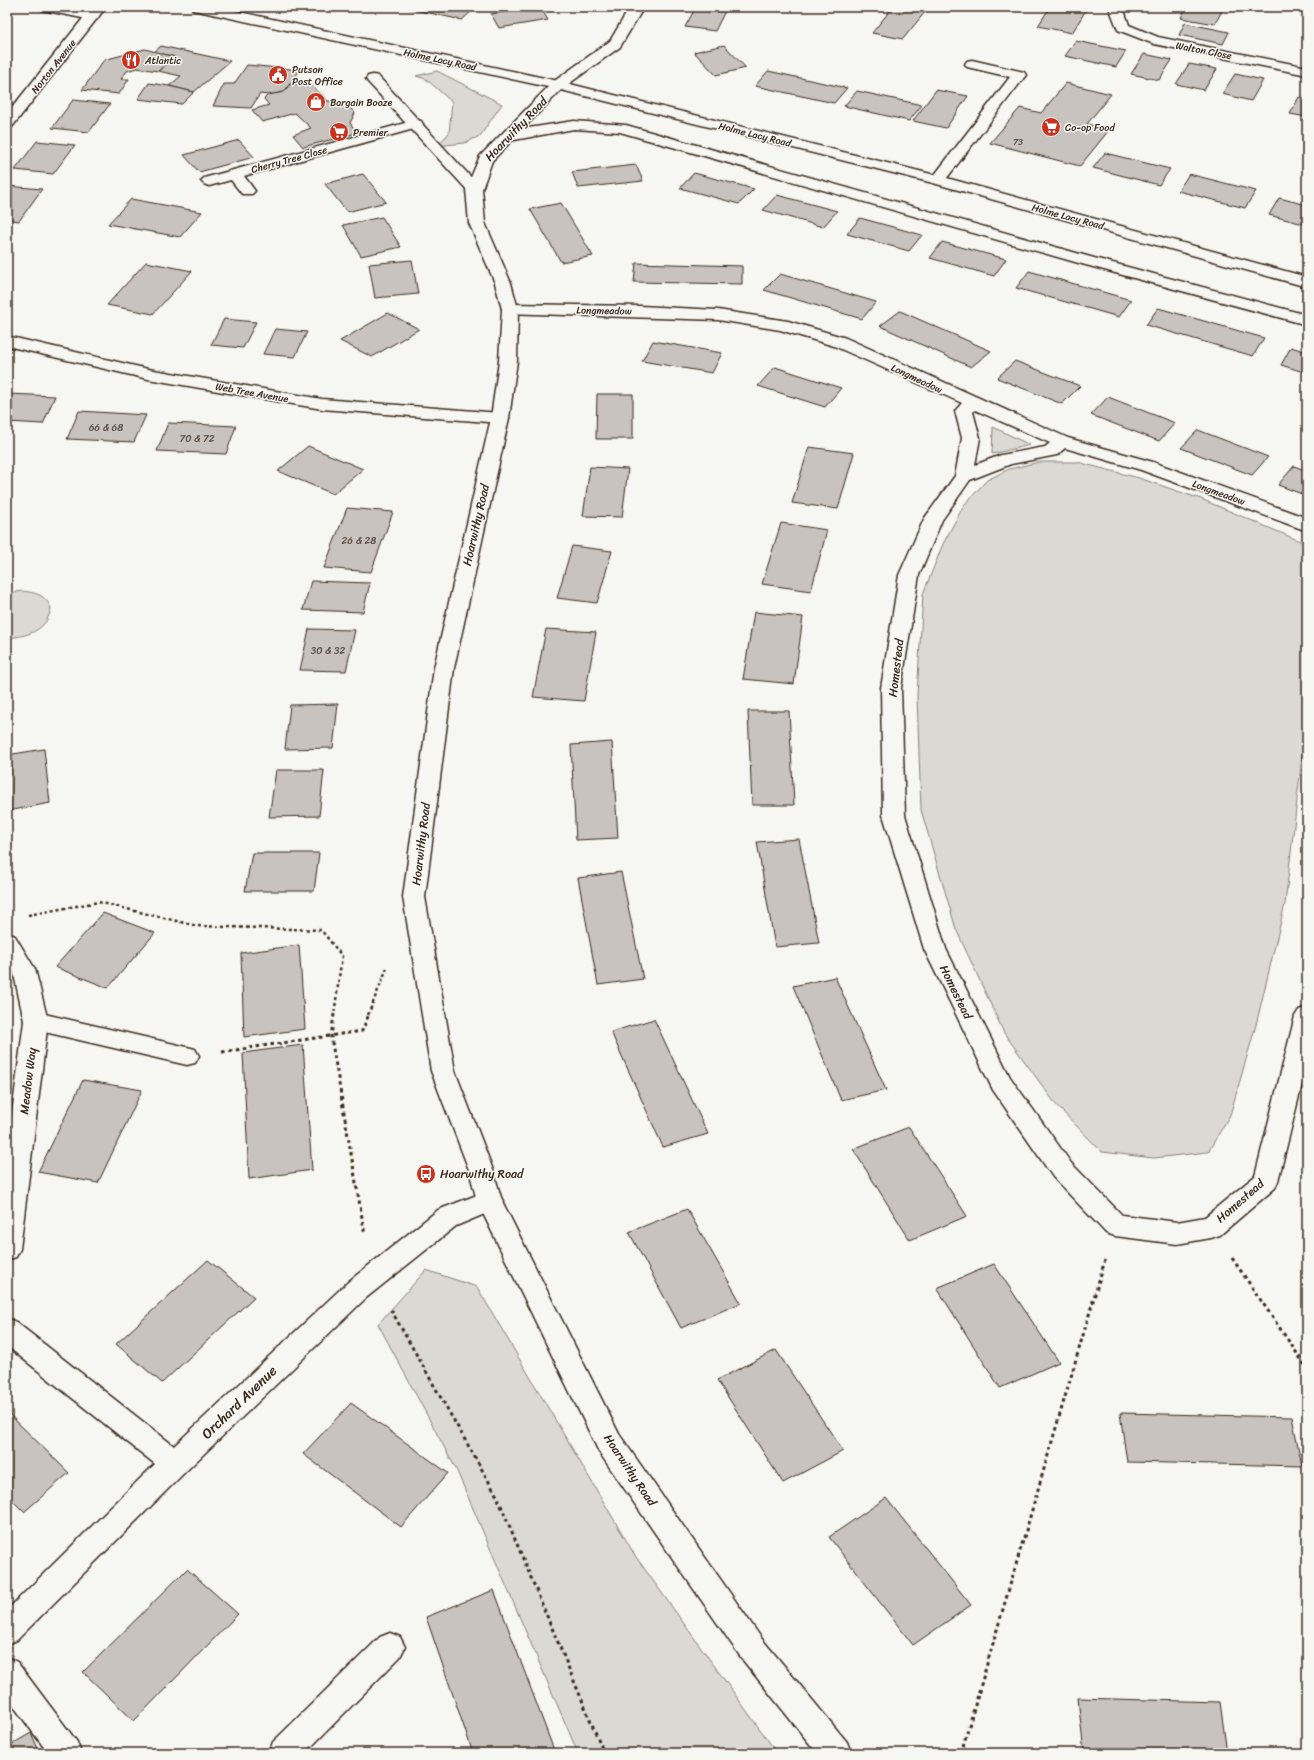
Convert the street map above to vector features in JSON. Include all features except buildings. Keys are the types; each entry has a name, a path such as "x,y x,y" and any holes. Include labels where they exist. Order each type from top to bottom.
{"street":[{"path":"47,7 96,12"},
{"name":"Holme Lacy Road","path":"198,7 558,85 938,180 1307,282"},
{"name":"Hoarwithy Road","path":"637,7 615,44 558,85 484,159 474,189 478,223 503,284 510,308 508,361 500,418 444,668 414,897 443,1071 481,1170 490,1201 609,1443 752,1649 836,1753"},
{"name":"Walton Close","path":"1116,7 1123,27 1154,40 1307,71"},
{"name":"Norton Avenue","path":"7,124 96,12"},
{"path":"938,180 1019,75 972,64"},
{"path":"373,79 416,124 474,189"},
{"name":"Cherry Tree Close","path":"209,181 416,124"},
{"path":"508,136 574,125 621,128 1088,261 1307,320"},
{"path":"234,174 247,191"},
{"name":"Longmeadow","path":"510,308 718,315 782,325 840,342 972,403 1062,442 1147,466 1307,525"},
{"name":"Web Tree Avenue","path":"7,341 148,374 322,404 500,418"},
{"name":"Homestead","path":"972,403 964,412 972,438 964,476 933,518 909,575 891,688 894,815 935,949 1001,1083 1062,1170 1115,1225 1177,1233 1211,1226 1266,1181 1307,1016"},
{"path":"964,476 1007,459 1051,451 1062,442"},
{"name":"Meadow Way","path":"7,942 24,969 36,1021 7,1249"},
{"path":"36,1021 187,1056"},
{"name":"Orchard Avenue","path":"7,1630 175,1463 372,1277 447,1218 490,1201"},
{"path":"7,1330 175,1463"},
{"path":"284,1753 390,1647"},
{"path":"7,1672 66,1753"}],"path":[{"path":"22,917 37,912 98,902 197,926 321,930 342,956 331,1037 372,1277 497,1496 604,1753"},
{"path":"187,1056 331,1037 362,1031 388,964"},
{"path":"961,1753 1115,1225"},
{"path":"1211,1226 1307,1368"}],"shaded area":[{"path":"437,71 502,104 480,136 464,143 437,146 449,133 452,102 426,79 416,76"},
{"path":"993,427 1030,445 992,454"},
{"path":"1039,462 1077,462 1139,478 1201,499 1307,544 1307,714 1285,904 1256,1025 1230,1115 1208,1152 1154,1158 1102,1152 1057,1106 1004,1033 956,929 921,810 917,695 923,594 943,544 964,505 987,480 1009,469"},
{"path":"22,591 43,597 51,608 49,616 41,627 35,631 22,636 7,638 7,594"},
{"path":"426,1270 477,1287 636,1557 777,1753 578,1753 456,1469 378,1324"}],"place":[{"name":"Atlantic","path":"131,60"},
{"name":"Putson Post Office","path":"278,75"},
{"name":"Bargain Booze","path":"316,102"},
{"name":"Co-op Food","path":"1051,127"},
{"name":"Premier","path":"339,132"},
{"name":"Hoarwithy Road","path":"426,1174"}]}
